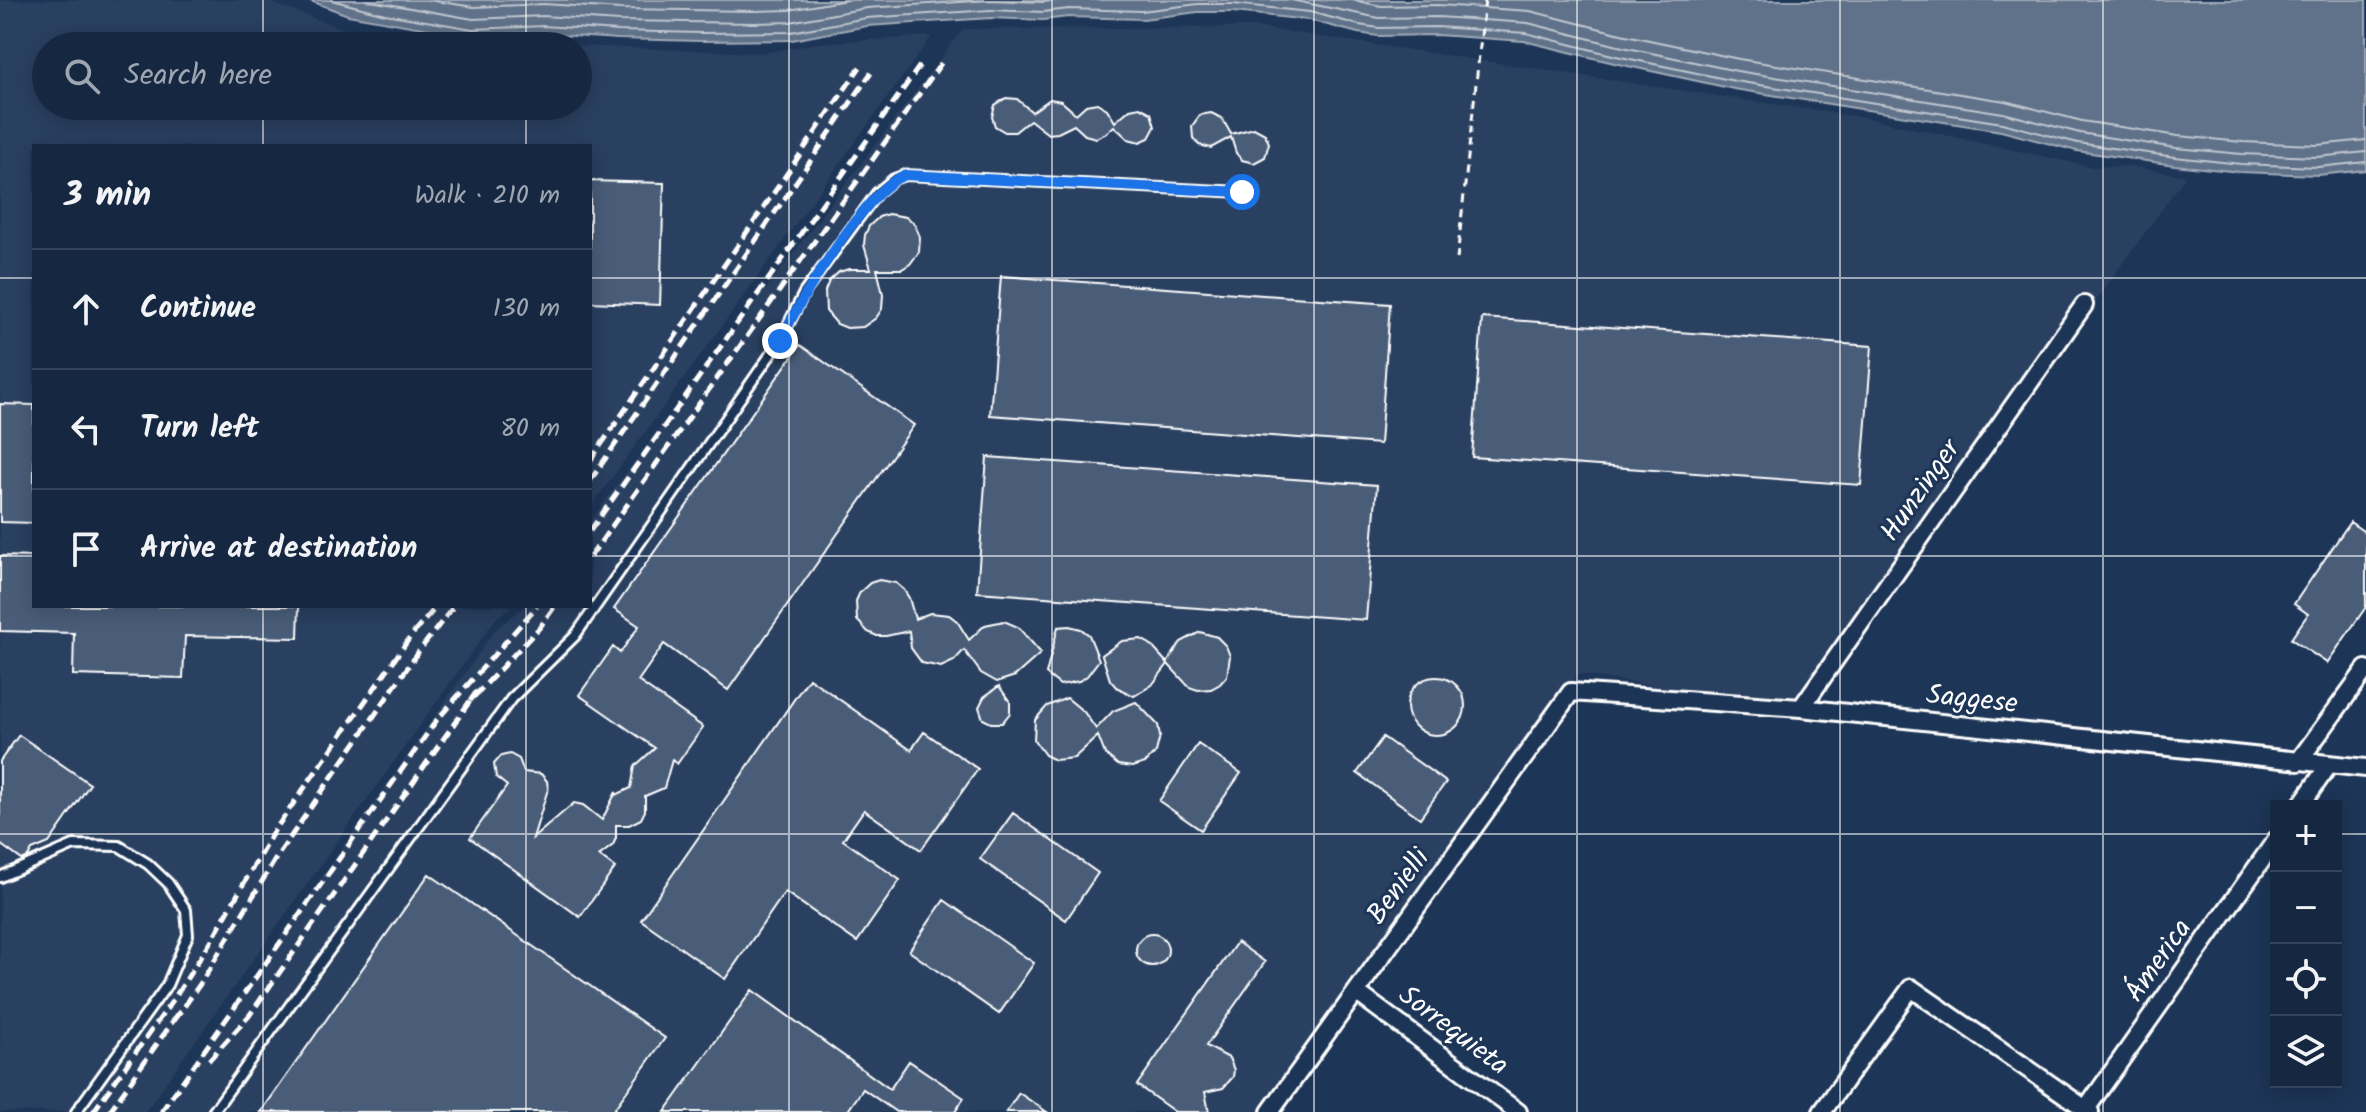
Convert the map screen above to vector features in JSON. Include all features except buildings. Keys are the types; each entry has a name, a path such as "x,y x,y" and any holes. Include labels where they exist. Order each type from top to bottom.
{"street":[{"name":"Hunzinger","path":"1801,708 2084,305"},
{"path":"2298,762 2366,669"},
{"name":"Saggese","path":"1571,692 1801,708 2366,768"},
{"name":"Benielli","path":"1270,1112 1571,692"},
{"path":"2304,800 2329,765"},
{"name":"Ámerica","path":"2086,1111 2270,849"},
{"path":"1822,1112 1911,988 2086,1111"},
{"name":"Sorrequieta","path":"1356,992 1518,1112"}],"lane":[{"path":"213,1112 511,699 575,636 780,341 804,293 877,193 894,179 914,174 935,178 994,178 1242,192"},
{"path":"0,877 74,845 119,846 148,864 168,883 186,910 188,935 167,985 76,1112"}],"path":[{"path":"1457,259 1485,0"}],"shaded area":[{"path":"0,0 263,0 352,32 32,32 32,120 592,120 592,47 763,53 818,43 932,36 592,505 592,144 32,144 32,608 508,608 496,618 145,1112 0,1112"},
{"path":"1256,27 1867,118 2093,167 2129,166 2186,176 1801,708 1578,674 1259,1112 158,1112 495,630 522,608 592,608 592,518 963,29"}],"water":[{"path":"308,0 2366,0 2366,170 2318,175 2240,172 2174,165 2077,151 2001,131 1734,89 1524,41 1437,35 1378,36 1309,20 1233,12 1198,12 1143,19 991,18 867,26 792,40 701,41 592,37 592,32 445,32 348,15"}],"railway":[{"path":"592,554 942,62"},
{"path":"592,528 921,64"},
{"path":"592,458 860,67"},
{"path":"592,478 871,73"},
{"path":"93,1112 211,941 272,834 411,636 435,608"},
{"path":"174,1021 278,855 419,651 452,608"},
{"path":"161,1112 436,721 535,608"},
{"path":"477,691 470,701 540,627 554,608"},
{"path":"209,1060 249,1016 470,701"},
{"path":"109,1112 178,1014"}],"route":[{"path":"780,341 804,293 877,193 894,179 905,175 1242,192"}]}
